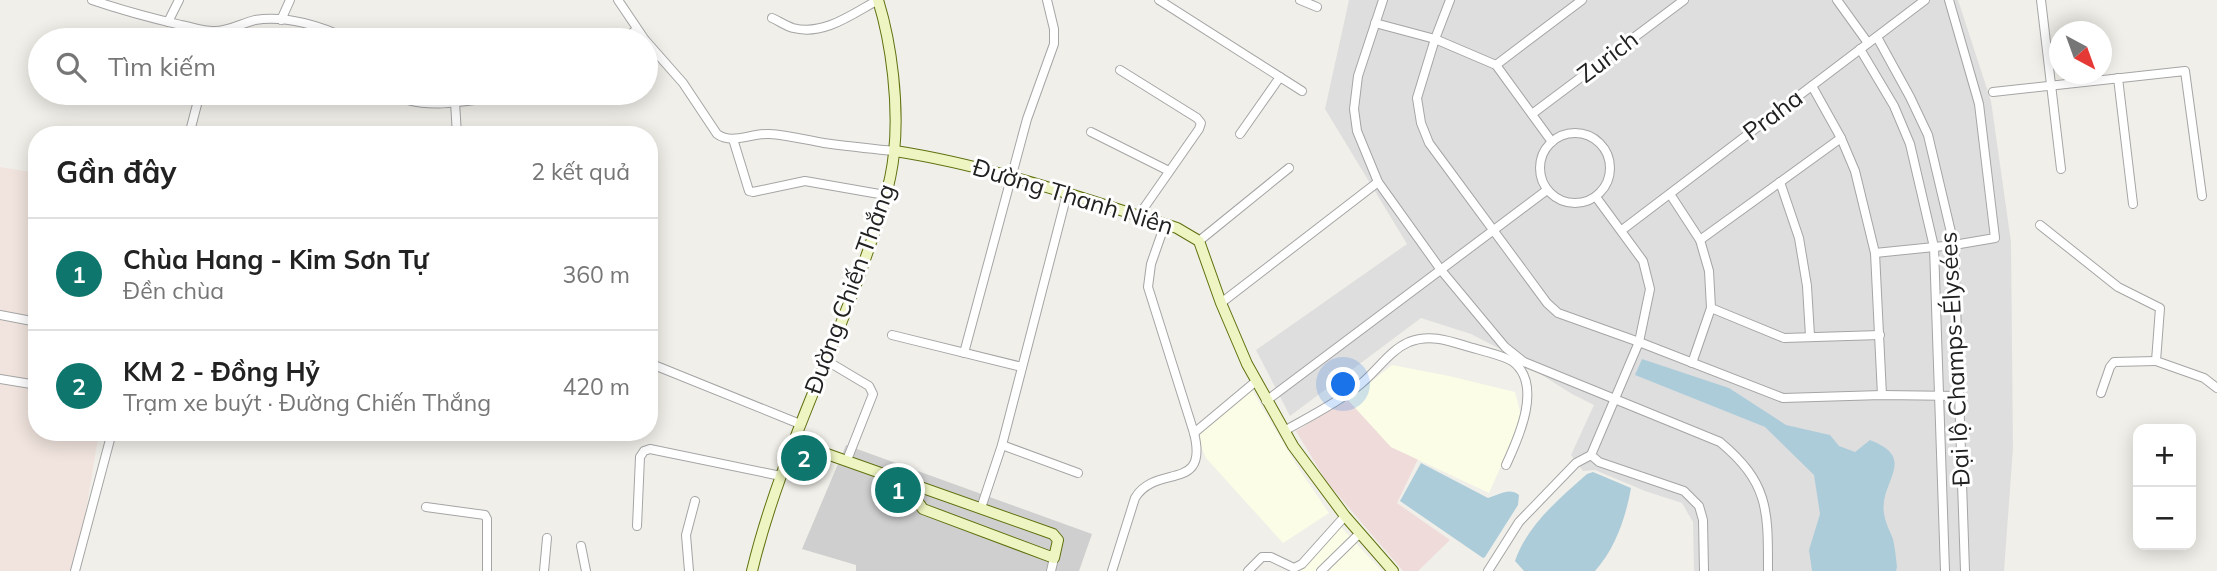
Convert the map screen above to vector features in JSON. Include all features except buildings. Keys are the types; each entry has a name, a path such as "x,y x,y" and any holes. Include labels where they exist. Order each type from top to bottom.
{"street":[{"path":"92,0 115,4 188,28"},
{"path":"168,22 179,0"},
{"path":"281,20 290,0"},
{"path":"618,0 635,28"},
{"path":"772,18 791,28 817,29 834,24 878,0"},
{"name":"Đường Chiến Thắng","path":"752,571 793,442 868,251 895,151 892,65 887,30 878,0"},
{"path":"964,353 1027,119 1054,44 1054,29 1047,0"},
{"path":"1159,0 1303,91"},
{"path":"1300,0 1317,7"},
{"path":"1383,0 1358,76 1354,108 1357,131 1378,182 1441,270 1505,347 1524,362 1720,442 1737,456 1754,476 1765,506 1769,571"},
{"path":"1450,0 1417,98 1421,122 1429,143 1547,303 1558,313 1783,398 1959,396"},
{"path":"1496,65 1582,0"},
{"name":"Zurich","path":"1532,114 1684,0"},
{"path":"1837,0 1868,43"},
{"name":"Praha","path":"1622,230 1925,0"},
{"path":"1875,253 1995,238 1979,104 1949,0"},
{"path":"2041,0 2049,61"},
{"path":"236,28 256,20 281,20 319,28"},
{"path":"1375,23 1435,39 1496,65 1552,142"},
{"name":"Đại lộ Champs-Élysées","path":"1877,37 1928,135 1954,245 1965,571"},
{"name":"Đại lộ Champs-Élysées","path":"1860,50 1894,106 1910,144 1934,247 1945,571"},
{"path":"658,56 682,83 717,134 723,138 769,134 895,151"},
{"path":"1120,70 1197,118 1200,123 1199,129 1139,215"},
{"path":"2112,79 2185,71 2202,196"},
{"path":"1240,134 1280,77"},
{"path":"2118,78 2133,204"},
{"path":"1993,92 2052,84 2062,169"},
{"path":"1812,86 1841,138 1855,171 1875,253 1882,396"},
{"path":"191,126 197,105"},
{"path":"455,105 456,126"},
{"path":"1091,132 1169,172"},
{"path":"1574,132 1597,140 1605,149 1611,169 1604,190 1586,202 1576,204 1555,198 1547,190 1539,171 1541,160 1552,142 1562,135 1574,132"},
{"path":"1700,240 1841,138"},
{"path":"733,139 749,191 805,181 885,195"},
{"name":"Đường Thanh Niên","path":"895,151 964,164 1011,177 1139,215 1188,233 1199,241 1221,303 1266,401 1293,446 1345,516 1393,571"},
{"path":"1199,241 1289,168"},
{"path":"1221,303 1378,182"},
{"path":"1780,182 1799,238 1807,286 1810,337"},
{"path":"1266,401 1547,190"},
{"path":"981,508 1002,445 1067,194"},
{"path":"1670,194 1700,240 1709,271 1711,309 1692,363"},
{"path":"1488,571 1519,522 1576,463 1591,455 1639,342 1650,289 1643,261 1596,197"},
{"path":"1111,571 1135,498 1141,489 1151,482 1182,474 1194,466 1197,458 1194,433 1148,286 1151,264 1165,224"},
{"path":"2040,225 2119,287 2160,308 2156,361"},
{"path":"1711,309 1784,338 1880,335"},
{"path":"0,315 28,320"},
{"path":"892,335 1022,367"},
{"path":"1284,431 1360,386 1398,348 1425,338 1441,338 1511,361 1522,372 1527,409 1524,425 1506,465"},
{"path":"827,361 869,386 873,394 847,460"},
{"path":"2101,393 2114,362 2156,361 2194,374 2217,388"},
{"path":"658,367 800,424"},
{"path":"0,379 28,384"},
{"path":"1194,433 1255,382"},
{"path":"75,571 110,441"},
{"path":"793,442 1054,534 1058,540 1051,571"},
{"path":"1002,445 1078,473"},
{"path":"637,526 640,457 644,451 650,449 781,477"},
{"path":"1591,455 1599,462 1684,491 1699,506 1703,520 1704,571"},
{"path":"903,481 923,509 1054,558"},
{"path":"689,571 686,535 695,501"},
{"path":"426,507 485,515 487,571"},
{"path":"1248,571 1262,557 1270,557 1294,568 1302,564 1345,516"},
{"path":"1321,571 1360,533"},
{"path":"544,571 547,538"},
{"path":"581,546 586,571"}],"shaded area":[{"path":"1349,0 1958,0 1991,101 2011,242 2013,448 2004,571 1694,571 1693,522 1682,503 1595,470 1583,471 1571,455 1594,405 1471,334 1421,318 1290,416 1256,350 1407,244 1325,109"},
{"path":"0,167 28,172 28,441 98,441 76,571 0,571"},
{"path":"1392,365 1515,392 1522,419 1489,493 1391,447 1348,400"},
{"path":"1252,390 1297,466 1329,513 1283,543 1206,458 1202,449 1198,429"},
{"path":"1348,400 1391,447 1418,459 1397,503 1450,540 1418,571 1403,571 1326,481 1296,431"},
{"path":"846,445 1092,534 1079,571 856,571 856,565 802,549"},
{"path":"1341,527 1382,571 1294,571"}],"water":[{"path":"1642,359 1729,388 1786,425 1830,435 1839,446 1855,452 1870,440 1884,447 1895,463 1884,501 1884,513 1893,539 1896,571 1812,571 1809,550 1820,514 1814,475 1765,427 1635,375"},
{"path":"1421,463 1488,498 1508,492 1519,495 1518,505 1485,557 1400,501"},
{"path":"1593,472 1631,488 1619,532 1602,562 1595,571 1524,571 1515,561 1536,524 1587,474"}],"place":[{"name":"KM 2 - Đồng Hỷ","path":"804,458"},
{"name":"Chùa Hang - Kim Sơn Tự","path":"898,490"}]}
